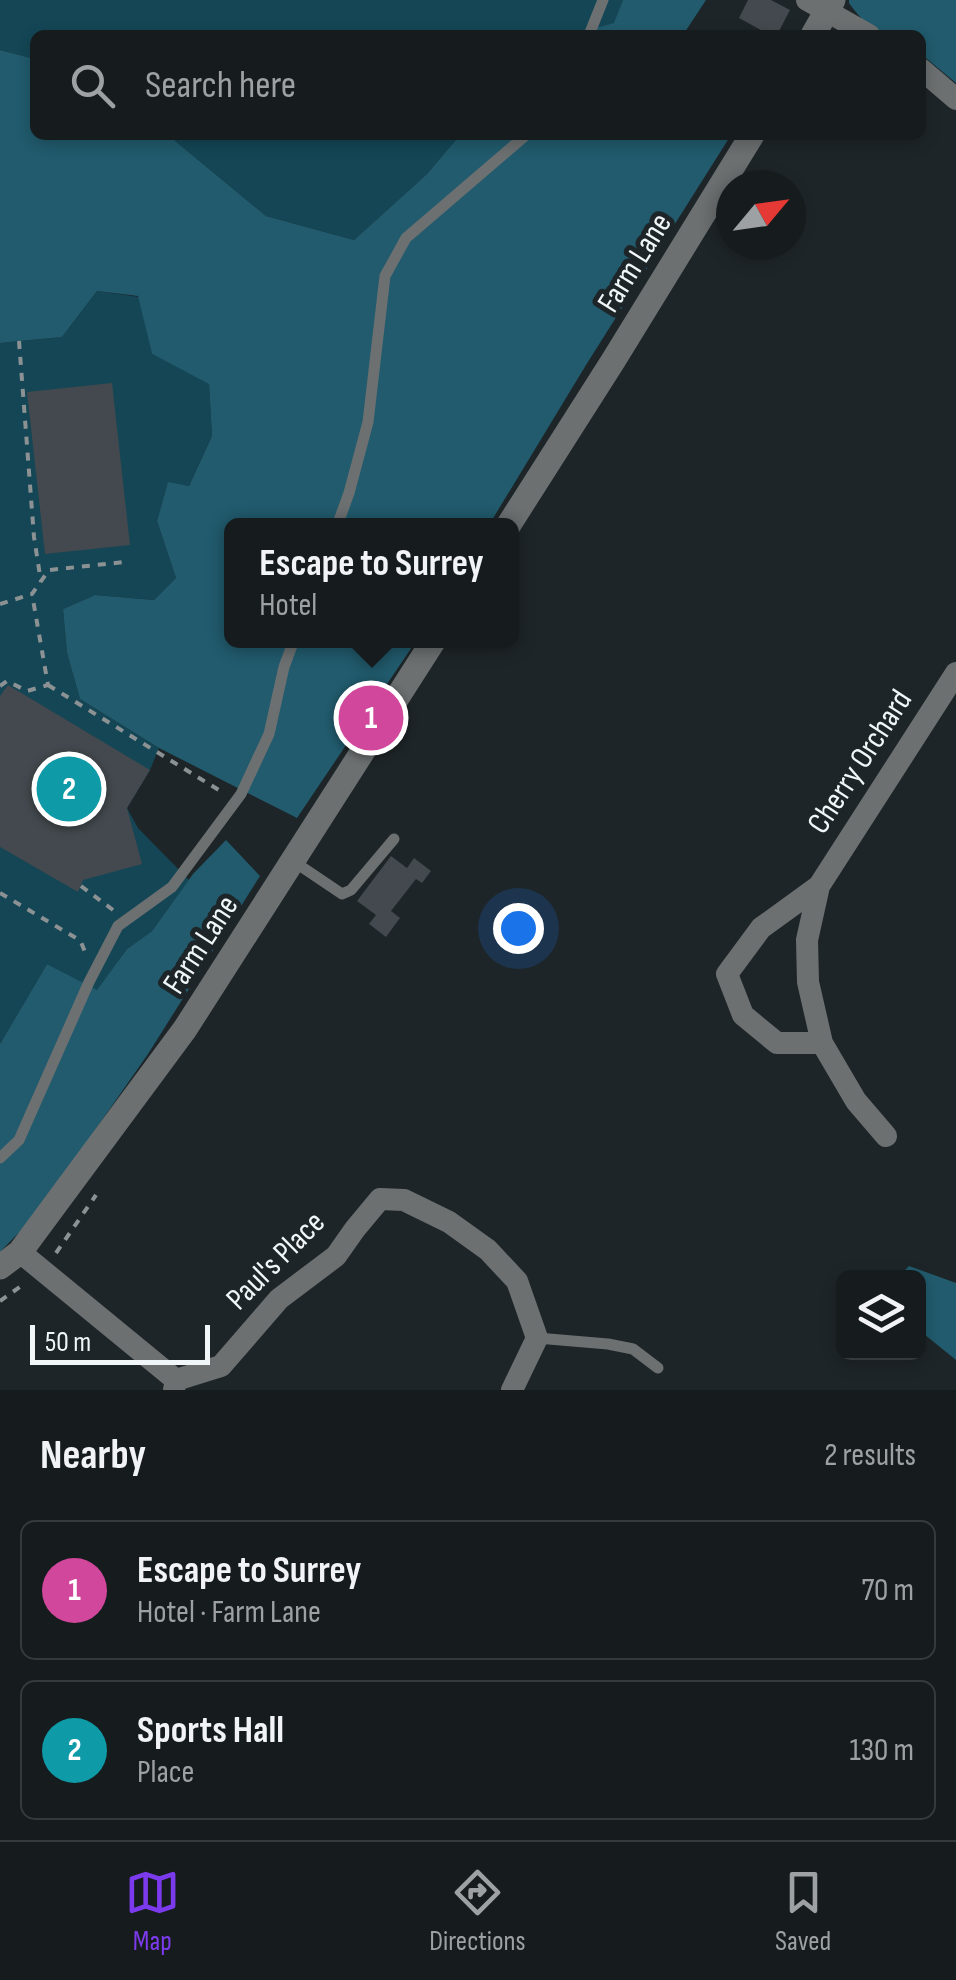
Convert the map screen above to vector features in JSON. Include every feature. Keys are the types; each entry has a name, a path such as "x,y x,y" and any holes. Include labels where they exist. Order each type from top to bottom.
{"street":[{"path":"814,30 822,4 861,30"},
{"path":"926,73 956,98"},
{"name":"Farm Lane","path":"513,518 749,140"},
{"name":"Farm Lane","path":"10,1259 185,1029 429,648"},
{"name":"Cherry Orchard","path":"886,1136 856,1101 822,1043 808,982 807,940 819,886 956,673"},
{"name":"Cherry Orchard","path":"819,886 761,928 727,974 742,1015 777,1043 822,1043"},
{"name":"Paul's Place","path":"10,1259 175,1385 221,1366 278,1299 336,1256 380,1199 404,1200 450,1222 488,1250 517,1281 537,1338"},
{"path":"512,1390 537,1338"}],"lane":[{"path":"591,30 602,0"},
{"path":"340,518 368,422 385,276 406,238 520,140"},
{"path":"0,1158 19,1140 118,926 172,886 236,801 268,734 291,648"},
{"path":"293,861 342,894 351,890 394,838"},
{"path":"537,1338 633,1349 658,1368"}],"path":[{"path":"19,341 41,582"},
{"path":"0,604 32,594 49,570 124,562"},
{"path":"32,594 48,684 236,801"},
{"path":"0,686 7,681 28,691 48,684"},
{"path":"80,886 126,920"},
{"path":"0,893 81,942 93,975"}],"shaded area":[{"path":"0,0 623,0 615,23 588,30 30,30 30,58 0,50"},
{"path":"623,0 706,0 686,30 587,30 614,23"},
{"path":"956,0 956,83 926,58 926,30 877,30 849,3"},
{"path":"0,50 30,58 30,140 174,140 266,216 354,240 427,174 456,140 728,140 493,518 224,518 224,648 411,648 297,818 159,748 80,699 67,653 63,609 95,595 154,600 176,578 157,521 168,482 189,486 212,436 209,384 152,354 138,296 97,291 62,337 0,343"},
{"path":"174,140 456,140 427,174 354,240 266,216"},
{"path":"97,291 139,297 152,354 209,383 212,436 189,486 168,483 157,521 176,578 154,600 95,595 63,609 67,653 80,699 159,748 127,808 138,828 189,880 152,931 127,949 97,991 47,964 0,1044 0,343 62,337"},
{"path":"226,840 260,876 148,1054 36,1215 0,1252 0,1044 47,964 97,990 127,949 152,931 193,874"},
{"path":"926,1272 956,1283 956,1360 926,1336"}],"building":[{"path":"748,0 771,0 790,10 780,30 761,30 739,18"},
{"path":"112,383 130,545 45,554 27,392"},
{"path":"8,685 150,770 127,808 142,864 83,880 78,892 0,847 0,696"},
{"path":"391,856 407,868 414,858 431,871 422,883 416,879 391,911 400,918 386,937 369,924 376,915 357,901"}],"place":[{"name":"Escape to Surrey","path":"371,718"},
{"name":"Sports Hall","path":"69,789"}]}
